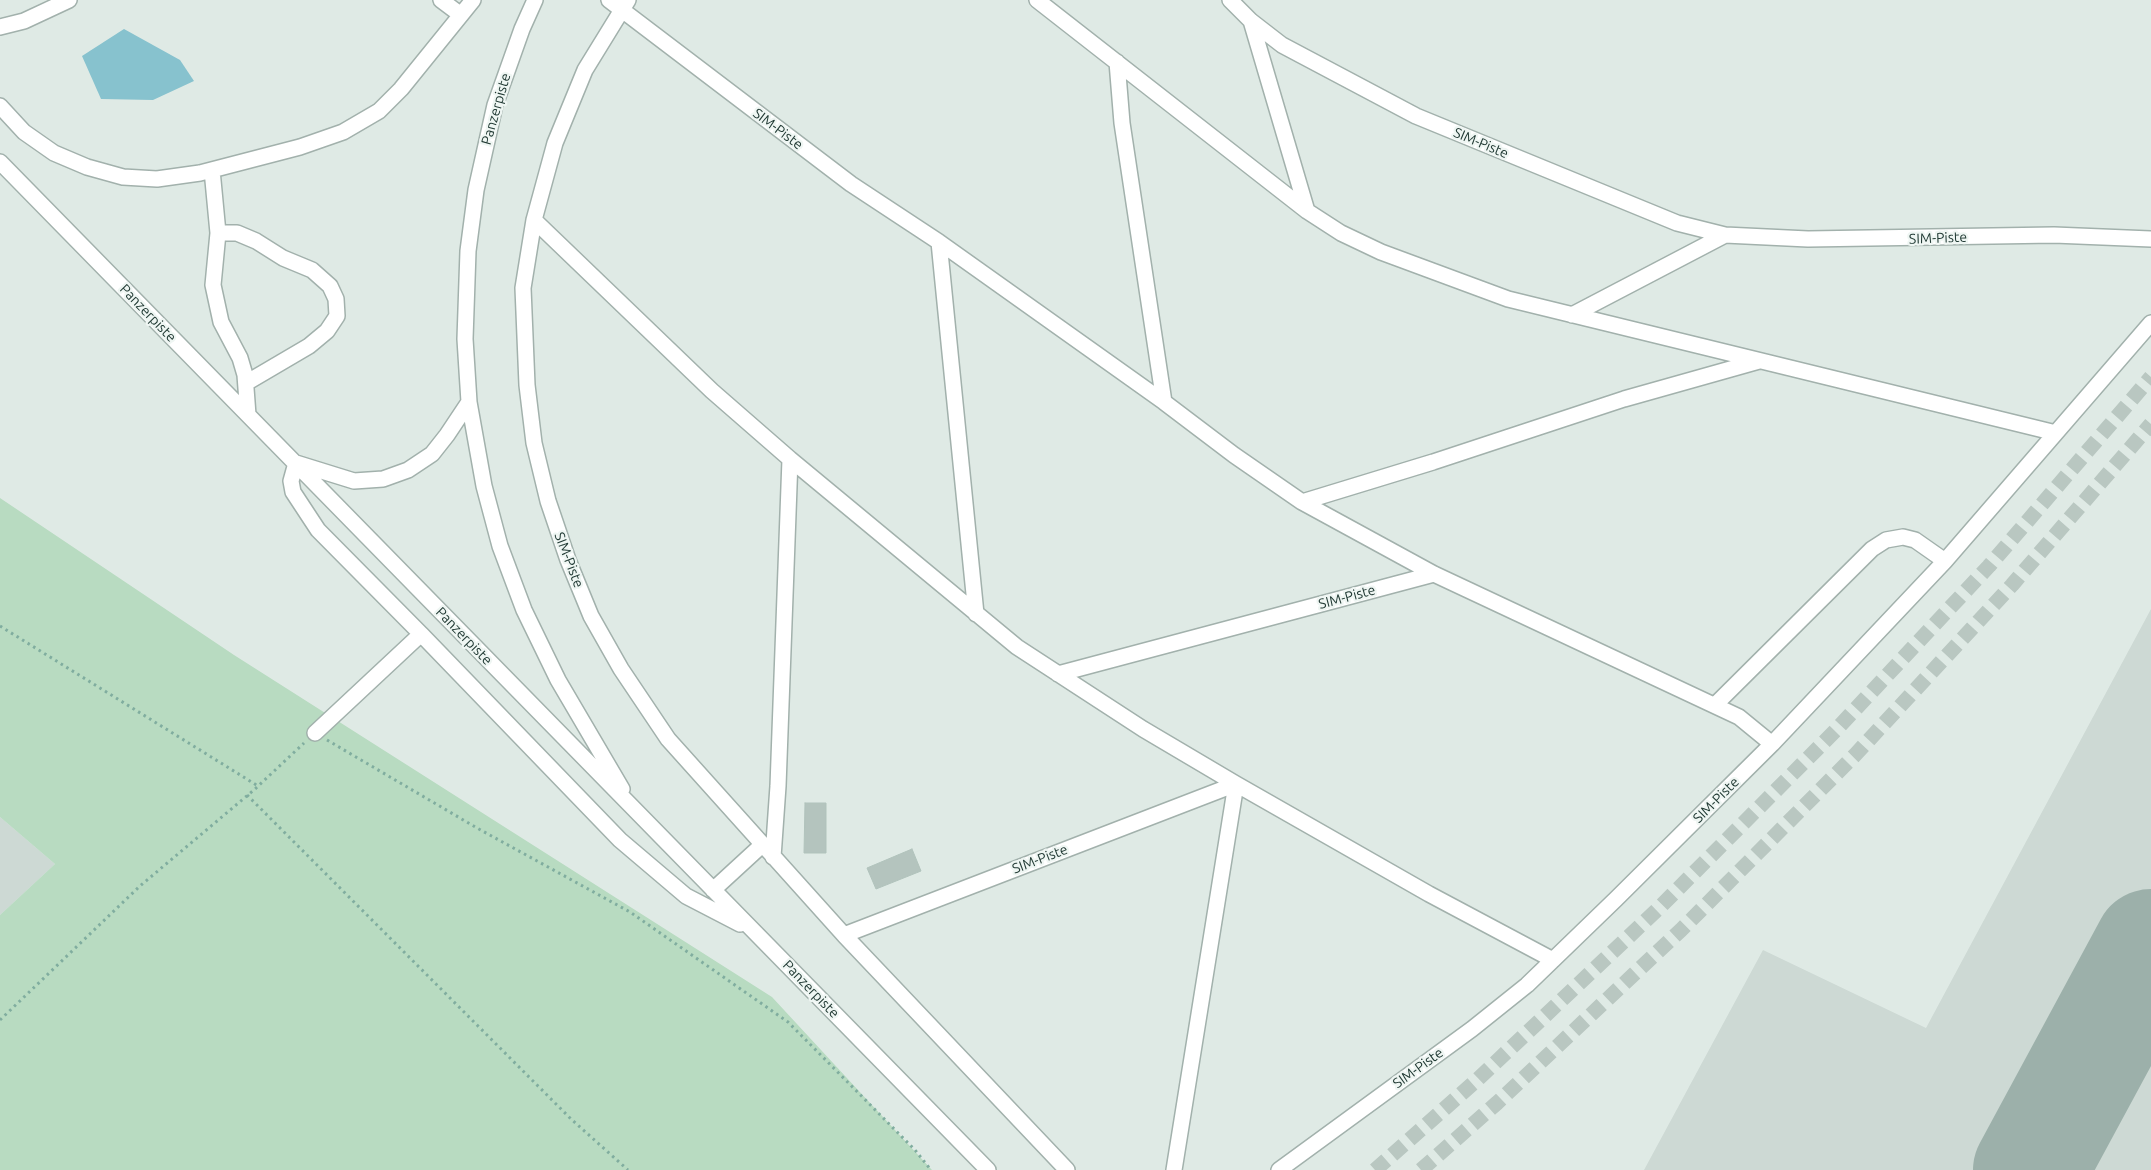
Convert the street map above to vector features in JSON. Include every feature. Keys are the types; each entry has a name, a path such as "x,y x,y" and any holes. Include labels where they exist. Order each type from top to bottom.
{"street":[{"path":"0,27 24,21 70,0"},
{"path":"441,0 460,15"},
{"path":"0,106 24,132 54,153 88,167 123,177 157,179 212,170 300,147 343,132 379,111 401,89 473,0"},
{"name":"Panzerpiste","path":"535,0 522,28 495,105 476,190 468,251 465,339 469,402 484,486 500,546 524,610 558,680 633,808"},
{"name":"SIM-Piste","path":"609,0 625,5 851,184 938,242 1302,502 1434,574 1715,705 1750,724 1772,744"},
{"path":"1037,0 1306,211 1341,233 1381,252 1508,298 2056,433"},
{"name":"SIM-Piste","path":"1230,0 1282,45 1416,116 1676,223 1725,235 1858,240 2054,235 2151,239"},
{"name":"SIM-Piste","path":"625,5 585,70 555,143 534,220 523,288 527,385 534,443 548,500 568,560 592,616 621,669 647,711 690,766 844,934 1067,1170"},
{"path":"1251,20 1306,211"},
{"path":"1117,62 1122,123 1164,402"},
{"name":"Panzerpiste","path":"0,162 988,1170"},
{"path":"212,170 218,233 213,284 221,322 240,358 246,383 248,414"},
{"path":"534,220 712,391 790,459 1017,647 1236,784 1429,894 1553,960"},
{"path":"218,233 237,233 256,241 284,258 312,270 330,286 336,299 336,316 327,331 309,346 246,383"},
{"name":"SIM-Piste","path":"1572,315 1725,235"},
{"path":"938,242 976,614"},
{"name":"SIM-Piste","path":"1279,1170 1472,1029 1553,960 1772,744 1945,561 2151,323"},
{"path":"1302,502 1433,462 1624,399 1760,361"},
{"name":"Panzerpiste","path":"296,463 354,481 383,479 408,470 432,454 447,436 469,402"},
{"path":"774,857 790,459"},
{"path":"296,463 291,481 293,492 318,530 620,840 686,896 753,931"},
{"path":"1715,705 1872,550 1886,540 1903,537 1915,540 1945,561"},
{"name":"SIM-Piste","path":"1058,674 1434,574"},
{"path":"315,733 421,634"},
{"path":"1174,1170 1236,784"},
{"name":"SIM-Piste","path":"844,934 1236,784"},
{"path":"713,890 762,844"}],"path":[{"path":"0,626 258,786"},
{"path":"0,1020 140,886 258,786 315,733 476,828 630,912 788,1022 915,1150 931,1170"},
{"path":"247,795 571,1119 628,1170"}],"shaded area":[{"path":"2151,609 2151,1170 1644,1170 1763,950 1926,1028"},
{"path":"0,817 55,864 0,915"}],"green space":[{"path":"0,498 234,655 772,997 932,1170 0,1170 0,915 55,864 0,817"}],"water":[{"path":"124,29 180,60 194,81 153,100 101,99 82,56"}],"building":[{"path":"805,803 826,803 826,853 804,853"},
{"path":"912,849 921,871 876,889 867,868"}],"runway":[{"path":"2030,1170 2151,946"}],"tunnel":[{"path":"1375,1170 1477,1080 1659,908 1835,731 1989,566 2151,377"},
{"path":"1421,1170 1497,1103 1681,930 1855,755 2012,585 2151,424"}]}
